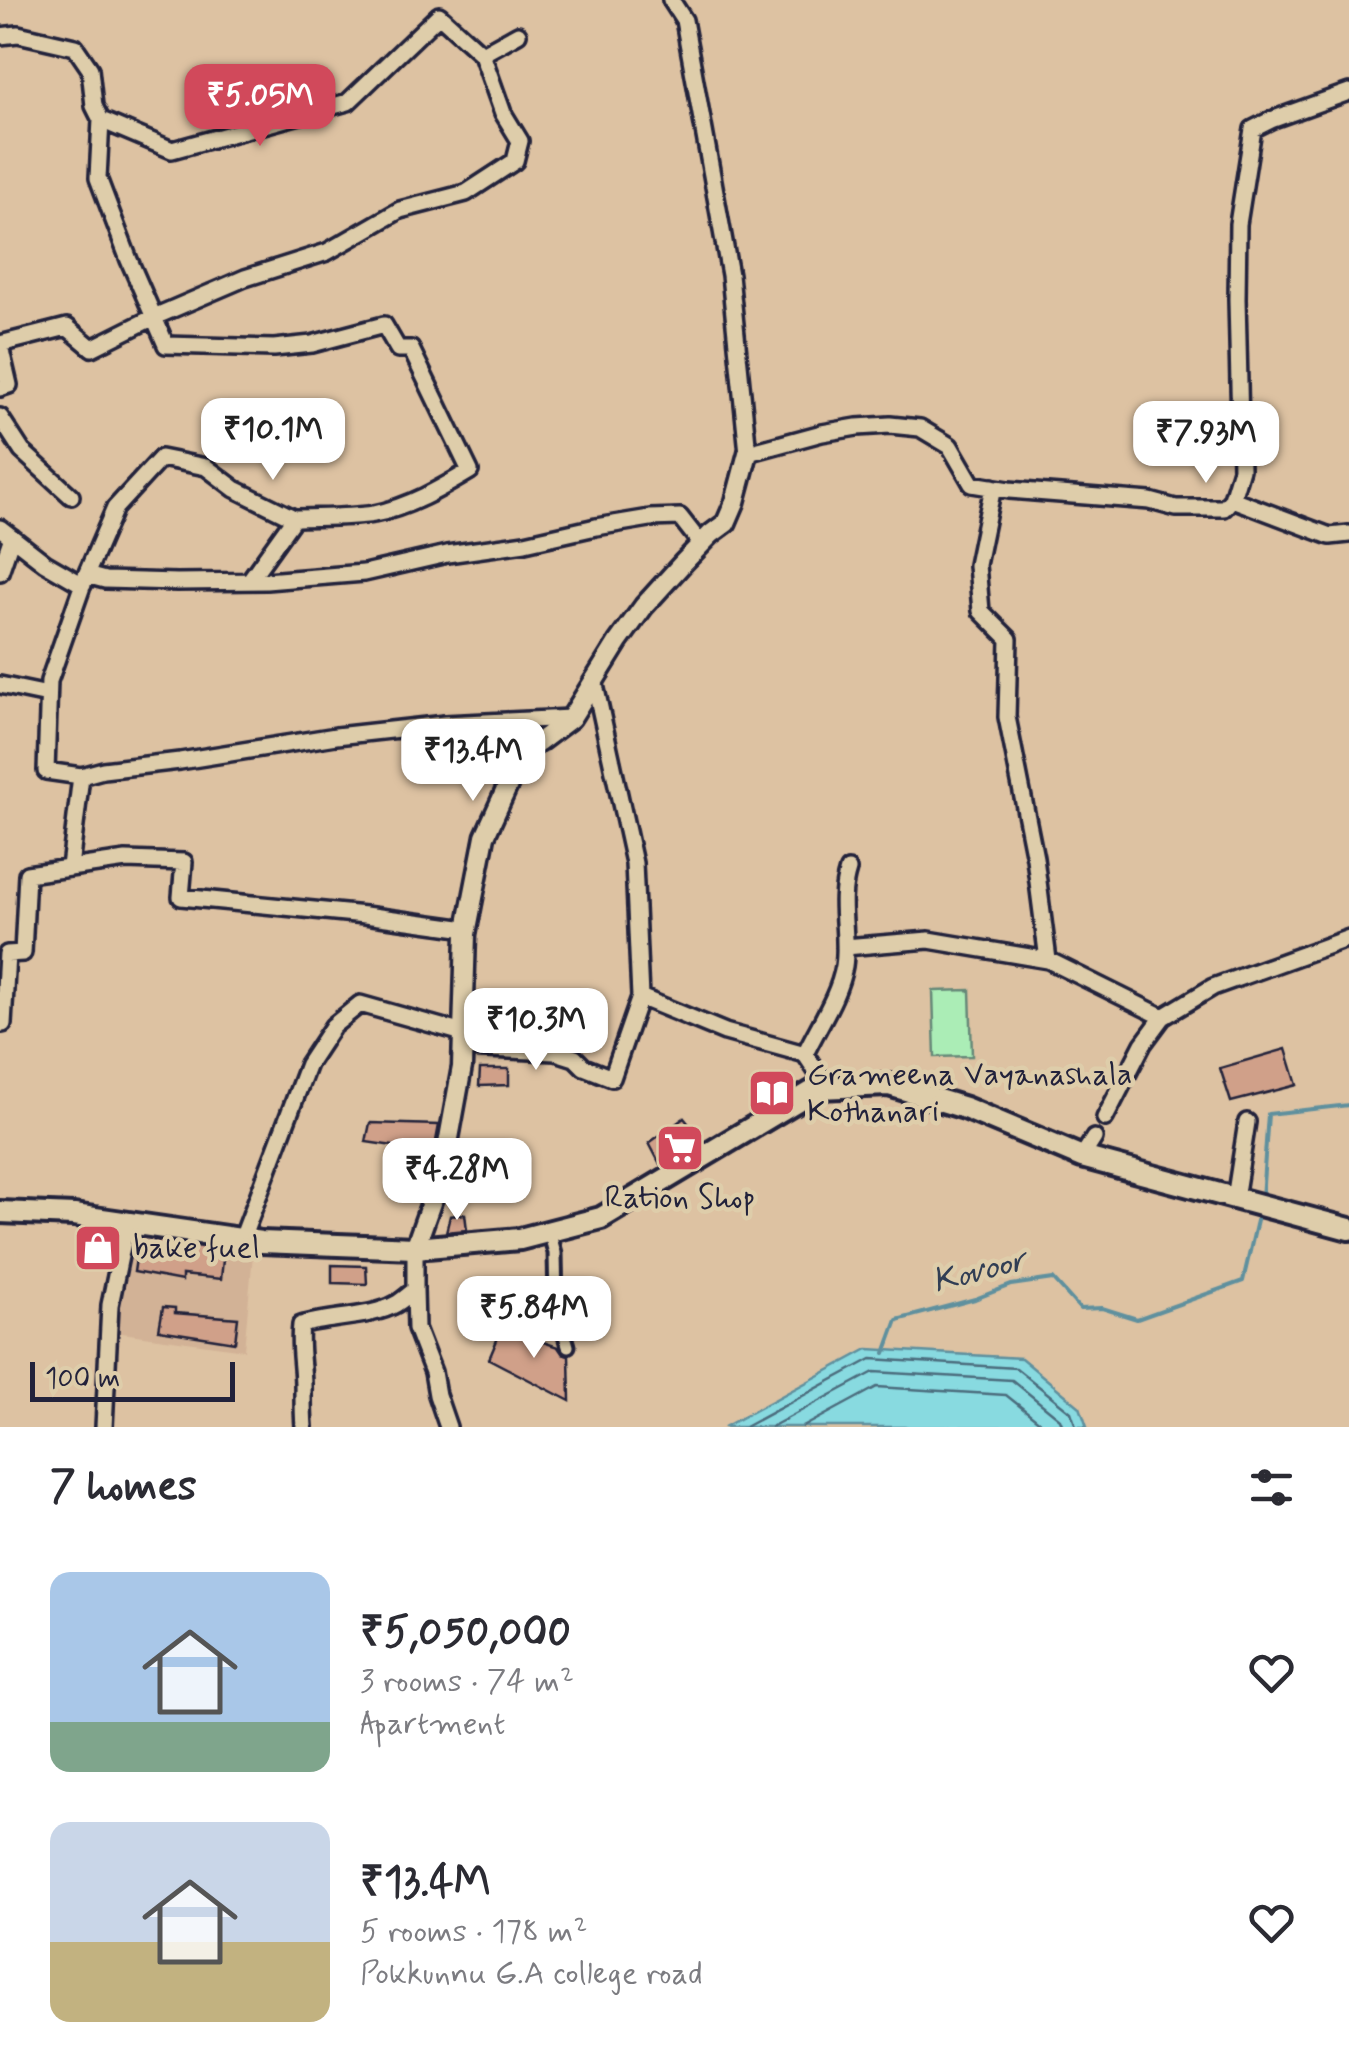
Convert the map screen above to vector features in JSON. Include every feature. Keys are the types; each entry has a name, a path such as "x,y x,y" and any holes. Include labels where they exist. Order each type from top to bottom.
{"main road":[{"path":"0,1212 74,1214 261,1242 415,1248 520,1239 601,1218 818,1088 890,1085 965,1108 1082,1157 1349,1229"}],"street":[{"path":"448,1427 416,1328 415,1248 444,1166 462,1066 467,928 485,836 524,752 570,718 644,606 701,544 726,523 748,454 730,275 684,20 671,0"},
{"path":"0,388 9,386 0,345 67,327 92,348 154,316 245,278 327,252 400,210 466,193 515,161 520,140 503,113 482,54 437,8 348,102 172,150 101,120"},
{"path":"0,36 18,34 75,47 90,69 94,106 101,120 98,178 166,345 274,348 312,344 384,325 398,349 412,349 470,472 438,491 396,508 371,514 294,518 235,489 206,467 162,458 116,508 84,580 49,682 46,772 81,776 336,736 461,723 570,718"},
{"path":"482,54 518,34"},
{"path":"748,454 857,427 920,428 950,446 972,484 1150,501 1176,508 1224,508 1232,500 1241,470 1238,224 1253,129 1349,92"},
{"path":"0,418 22,451 71,496"},
{"path":"993,488 977,564 981,611 1010,639 1008,717 1035,858 1048,960"},
{"path":"1232,500 1330,536 1349,534"},
{"path":"6,532 45,564 84,580 249,582 364,573 596,527 680,516 701,544"},
{"path":"249,582 294,518"},
{"path":"0,572 6,532"},
{"path":"242,1239 308,1064 332,1026 360,1004 462,1041 556,1052 612,1078 640,997 634,863 594,680"},
{"path":"0,685 48,695"},
{"path":"70,866 81,776"},
{"path":"0,1024 7,954 23,953 28,874 126,860 184,862 181,896 467,928"},
{"path":"805,1054 844,966 842,916 848,870"},
{"path":"1106,1118 1142,1044 1162,1017 1213,987 1349,938"},
{"path":"845,947 929,940 1048,960 1162,1017"},
{"path":"640,997 725,1032 805,1054 827,1088"},
{"path":"1238,1200 1247,1122"},
{"path":"1082,1157 1094,1138"},
{"path":"104,1427 110,1305 127,1222"},
{"path":"549,1231 555,1253 556,1305 568,1346"},
{"path":"304,1427 300,1404 301,1326 394,1306 416,1290"}],"shaded area":[{"path":"130,1227 254,1244 244,1350 115,1332"}],"green space":[{"path":"970,990 972,1056 935,1057 933,991"}],"water":[{"path":"868,1349 1021,1358 1080,1407 1087,1427 724,1427"}],"building":[{"path":"1286,1049 1297,1085 1231,1102 1220,1068"},
{"path":"480,1069 509,1069 509,1085 479,1086"},
{"name":"Grameena Vayanashala Kothanari","path":"785,1075 792,1087 759,1107 752,1097"},
{"path":"684,1118 701,1139 660,1164 649,1143"},
{"path":"370,1123 439,1125 434,1152 366,1142"},
{"path":"465,1214 467,1230 446,1232 450,1216"},
{"path":"154,1240 224,1250 221,1279 182,1275 182,1281 134,1272 137,1251 152,1254"},
{"path":"332,1265 366,1266 367,1284 332,1283"},
{"path":"163,1307 175,1308 175,1313 238,1318 235,1342 159,1330"},
{"path":"502,1328 558,1347 569,1355 570,1401 489,1359"}],"waterway":[{"name":"Kovoor","path":"1262,1198 1268,1114 1349,1105"},
{"name":"Kovoor","path":"885,1353 897,1320 1011,1285 1053,1279 1080,1309 1102,1308 1137,1319 1243,1281 1259,1212"}],"place":[{"name":"Grameena Vayanashala Kothanari","path":"772,1093"},
{"name":"Ration Shop","path":"680,1148"},
{"name":"bake fuel","path":"98,1248"}]}
